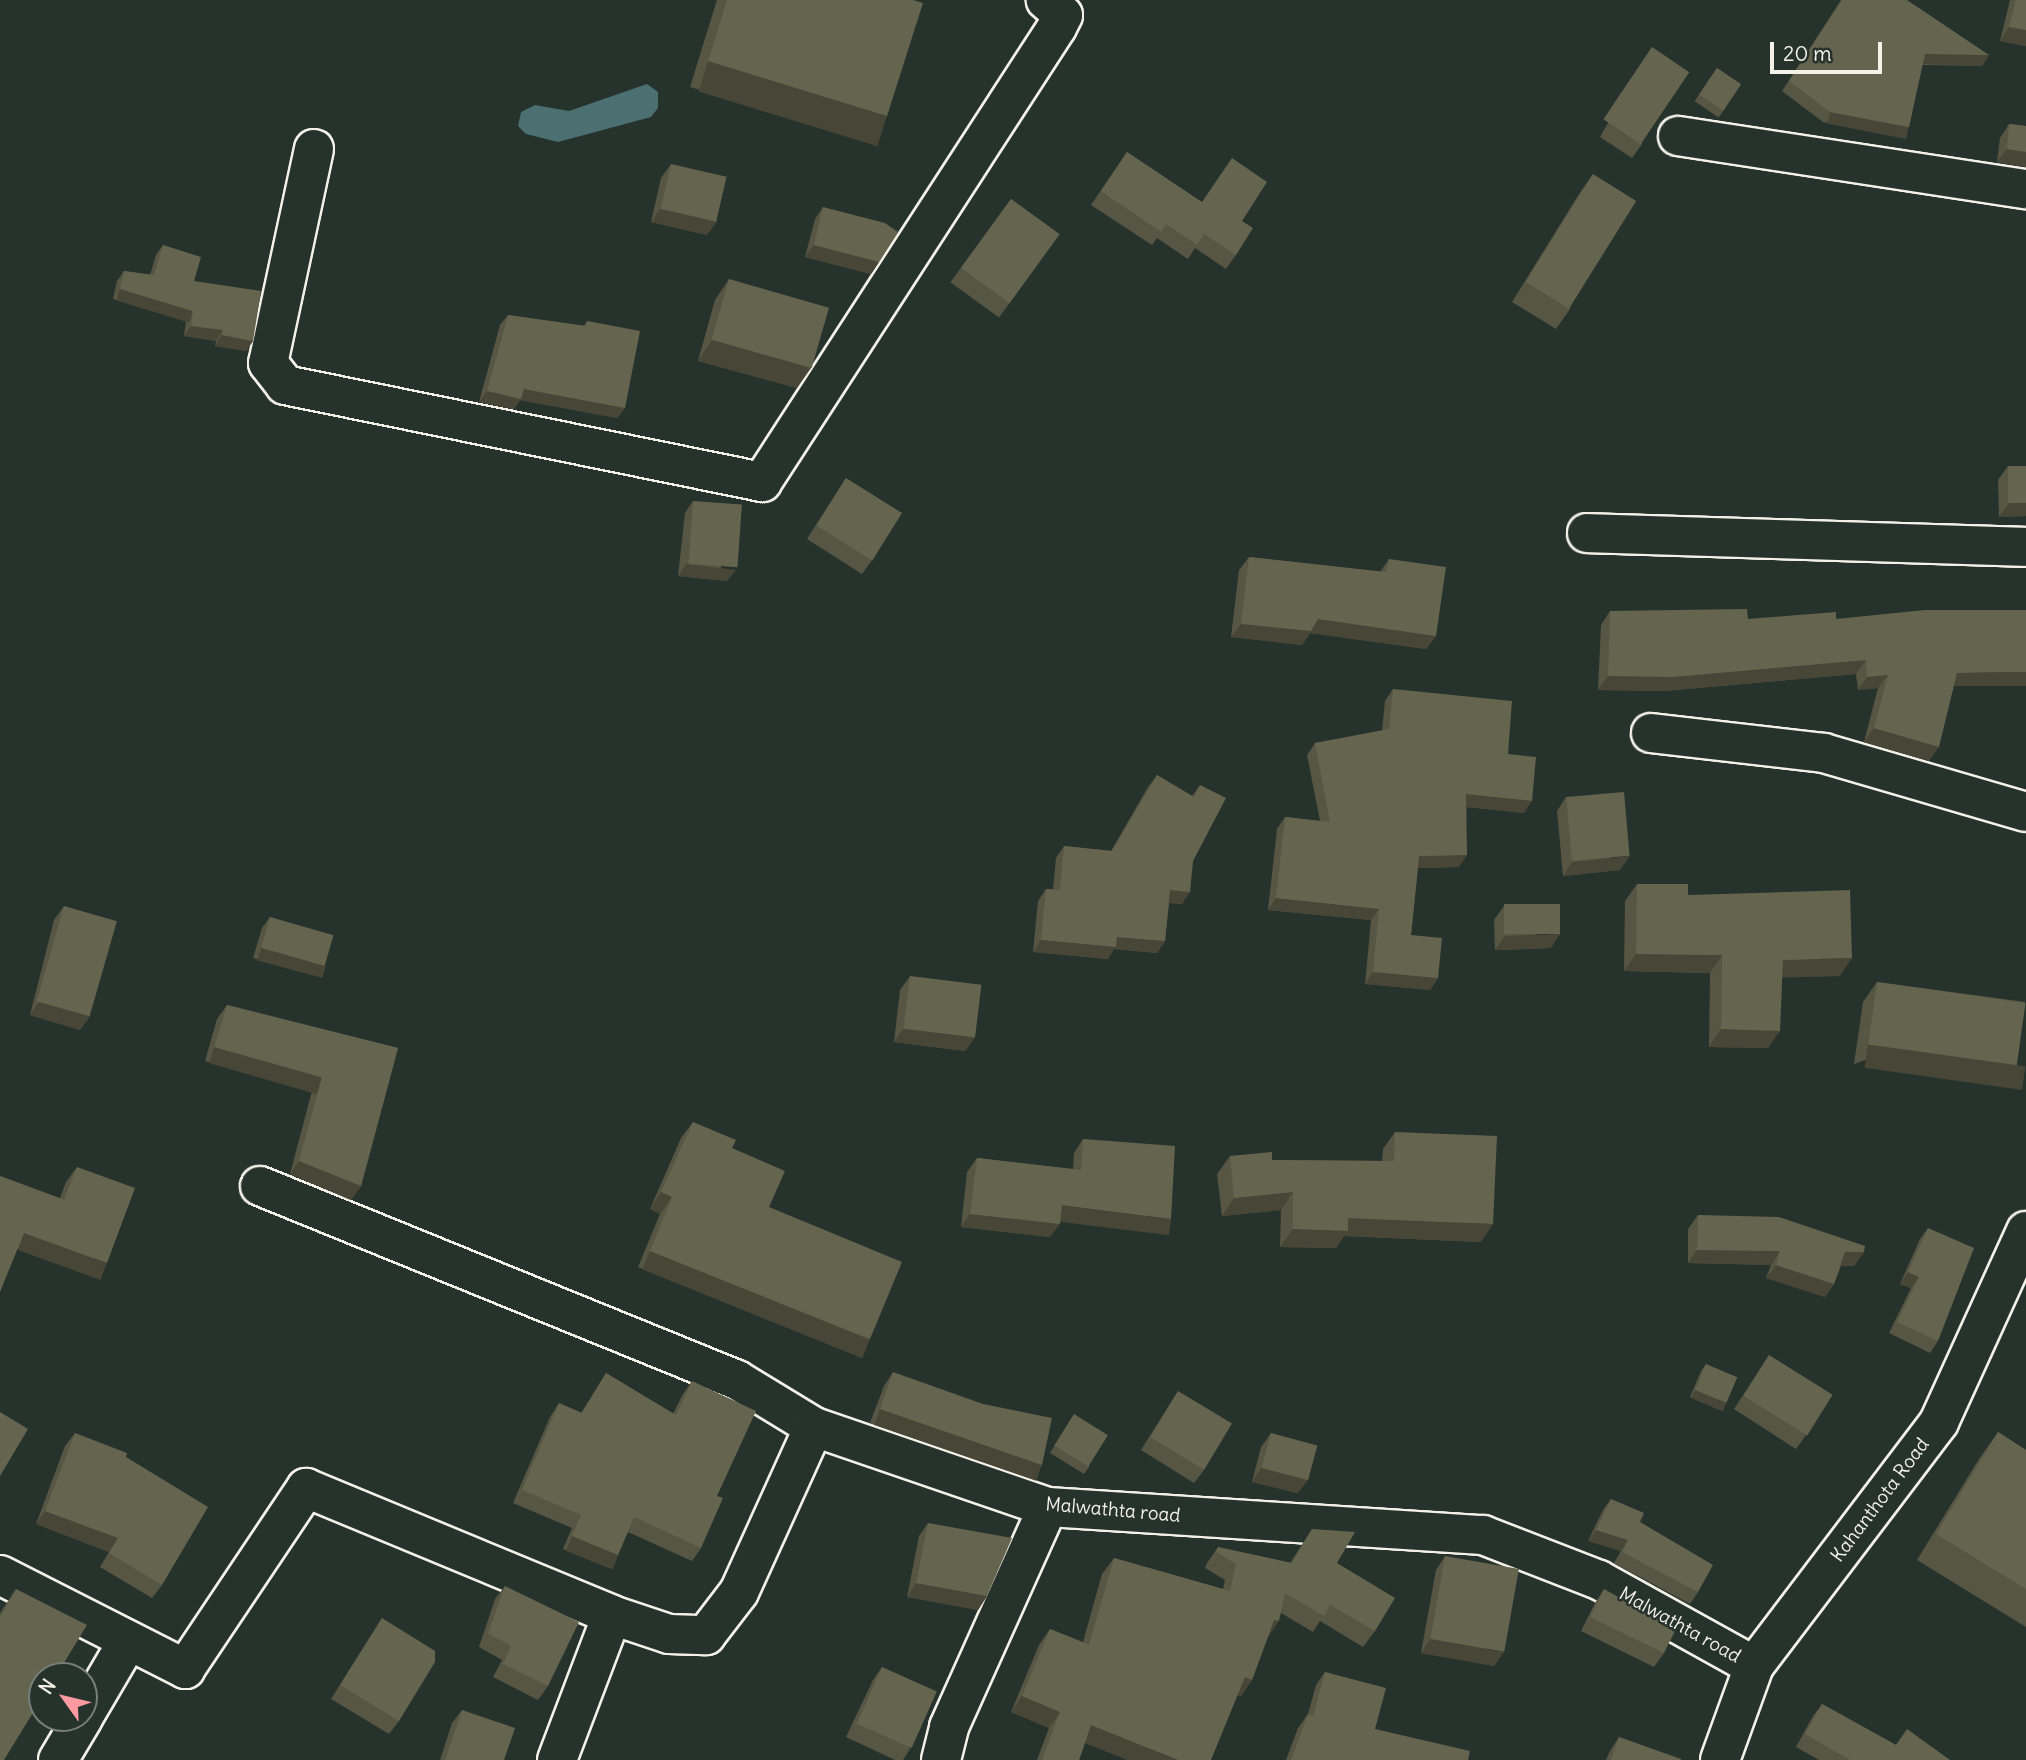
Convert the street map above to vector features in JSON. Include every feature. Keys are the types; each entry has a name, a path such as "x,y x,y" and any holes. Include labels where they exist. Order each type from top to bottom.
{"street":[{"path":"314,149 268,363 285,385 762,482 1057,27 1063,15 1046,0"},
{"path":"1678,136 2026,189"},
{"path":"1587,533 2026,547"},
{"path":"1651,733 1824,753 2026,812"},
{"name":"Malwathta road","path":"260,1186 737,1380 814,1427 1048,1507 1483,1535 1599,1580 1754,1666"},
{"name":"Kahanthota Road","path":"1727,1757 1754,1666 1939,1422 2026,1231"},
{"path":"0,1575 185,1668 306,1488 612,1615 669,1634 706,1635 738,1592 814,1427"},
{"path":"941,1760 949,1727 1048,1507"},
{"path":"558,1760 612,1615"},
{"path":"98,1692 128,1641"},
{"path":"58,1760 74,1732"}],"water":[{"path":"647,84 658,92 658,108 651,117 558,142 526,134 518,126 521,112 535,105 569,111"}],"building":[{"path":"727,0 913,0 923,3 887,116 708,61"},
{"path":"1842,0 1907,0 1989,55 1925,54 1909,127 1830,112 1789,81"},
{"path":"2016,0 2026,0 2026,30 2009,27"},
{"path":"1652,47 1689,72 1641,144 1603,119"},
{"path":"1717,68 1741,84 1723,111 1699,95"},
{"path":"2009,124 2026,126 2026,152 2007,149"},
{"path":"1127,152 1202,202 1232,158 1267,182 1242,221 1253,228 1236,255 1204,234 1197,245 1166,224 1161,232 1101,191"},
{"path":"671,164 727,177 716,222 661,209"},
{"path":"1593,174 1636,201 1569,309 1526,282"},
{"path":"1011,199 1060,234 1010,303 961,268"},
{"path":"823,207 885,223 898,232 879,262 814,245"},
{"path":"163,245 201,257 194,281 261,291 253,341 222,335 223,330 191,326 193,311 120,289 124,271 154,275"},
{"path":"729,279 829,308 812,368 712,340"},
{"path":"508,315 586,326 587,321 640,331 625,408 524,389 521,399 487,391"},
{"path":"2008,466 2026,466 2026,503 2008,503"},
{"path":"846,478 902,513 872,560 816,525"},
{"path":"693,501 742,504 737,567 689,564"},
{"path":"1249,557 1386,572 1389,559 1446,567 1436,636 1318,619 1311,631 1241,624"},
{"path":"1747,609 1748,619 1836,612 1836,619 1925,610 2026,610 2026,672 1957,673 1939,747 1874,728 1888,675 1867,677 1866,660 1673,677 1608,676 1610,611"},
{"path":"1393,689 1512,701 1508,754 1536,757 1532,801 1466,794 1467,855 1419,856 1411,935 1442,938 1438,978 1373,972 1379,909 1276,898 1285,817 1330,822 1315,743 1389,729"},
{"path":"1157,775 1194,797 1200,785 1226,798 1193,861 1190,892 1170,890 1165,941 1117,937 1116,947 1041,940 1046,889 1060,890 1064,846 1112,851"},
{"path":"1624,792 1630,856 1572,861 1566,797"},
{"path":"1637,884 1688,884 1688,895 1850,890 1852,958 1783,960 1780,1031 1721,1029 1722,955 1636,954"},
{"path":"1504,904 1560,904 1560,934 1504,934"},
{"path":"64,906 117,921 90,1016 37,1001"},
{"path":"270,917 333,935 325,966 261,948"},
{"path":"910,976 981,985 975,1037 904,1029"},
{"path":"1877,982 2026,1003 2017,1065 1868,1044"},
{"path":"227,1005 398,1048 361,1186 299,1161 322,1077 214,1047"},
{"path":"693,1122 736,1140 732,1148 785,1171 769,1207 902,1262 870,1339 650,1251 672,1197 661,1192"},
{"path":"1395,1132 1497,1136 1493,1224 1348,1218 1348,1231 1293,1229 1293,1192 1234,1198 1230,1156 1272,1152 1272,1160 1394,1161"},
{"path":"1083,1139 1175,1146 1171,1219 1062,1205 1060,1224 970,1214 977,1158 1081,1170"},
{"path":"77,1167 135,1188 107,1263 24,1233 0,1292 0,1176 64,1200"},
{"path":"1698,1215 1779,1217 1865,1246 1864,1252 1845,1252 1834,1284 1776,1265 1780,1251 1697,1250"},
{"path":"1928,1228 1974,1248 1938,1341 1897,1322 1919,1277 1908,1272"},
{"path":"1769,1355 1833,1395 1807,1435 1744,1396"},
{"path":"1706,1364 1737,1377 1726,1403 1695,1390"},
{"path":"893,1372 983,1404 1052,1418 1042,1465 880,1409"},
{"path":"606,1373 676,1415 692,1381 756,1411 717,1496 723,1498 701,1548 634,1517 618,1555 572,1536 581,1515 522,1490 559,1403 582,1413"},
{"path":"1178,1391 1232,1423 1204,1470 1150,1437"},
{"path":"0,1412 28,1429 0,1476"},
{"path":"1074,1414 1108,1435 1088,1467 1054,1445"},
{"path":"1998,1432 2026,1450 2026,1589 1936,1534"},
{"path":"75,1433 127,1453 126,1457 208,1507 162,1585 109,1553 118,1538 45,1511"},
{"path":"1271,1433 1317,1445 1308,1480 1262,1468"},
{"path":"1611,1499 1644,1513 1640,1522 1713,1565 1698,1592 1622,1552 1628,1540 1596,1530"},
{"path":"928,1523 1012,1538 987,1596 916,1583"},
{"path":"1312,1529 1355,1532 1337,1563 1395,1598 1375,1631 1330,1605 1324,1616 1285,1593 1279,1621 1274,1620 1252,1680 1245,1677 1211,1760 1178,1760 1091,1725 1079,1760 1042,1760 1060,1712 1022,1696 1050,1629 1089,1645 1114,1558 1230,1591 1236,1564 1216,1552 1218,1547 1292,1563"},
{"path":"1445,1556 1519,1569 1504,1652 1430,1639"},
{"path":"505,1586 579,1622 548,1686 503,1664 511,1646 488,1633"},
{"path":"16,1589 87,1625 65,1662 28,1662 28,1721 4,1760 0,1760 0,1617"},
{"path":"1604,1589 1676,1629 1664,1653 1590,1617"},
{"path":"382,1618 435,1651 435,1662 399,1721 340,1685"},
{"path":"882,1667 937,1691 912,1748 857,1724"},
{"path":"1325,1672 1386,1688 1375,1729 1470,1751 1468,1760 1291,1760 1308,1714 1313,1716"},
{"path":"1822,1704 1896,1745 1907,1729 1950,1760 1850,1760 1805,1734"},
{"path":"462,1710 515,1728 504,1760 445,1760"},
{"path":"1619,1737 1681,1759 1681,1760 1611,1760"}]}
